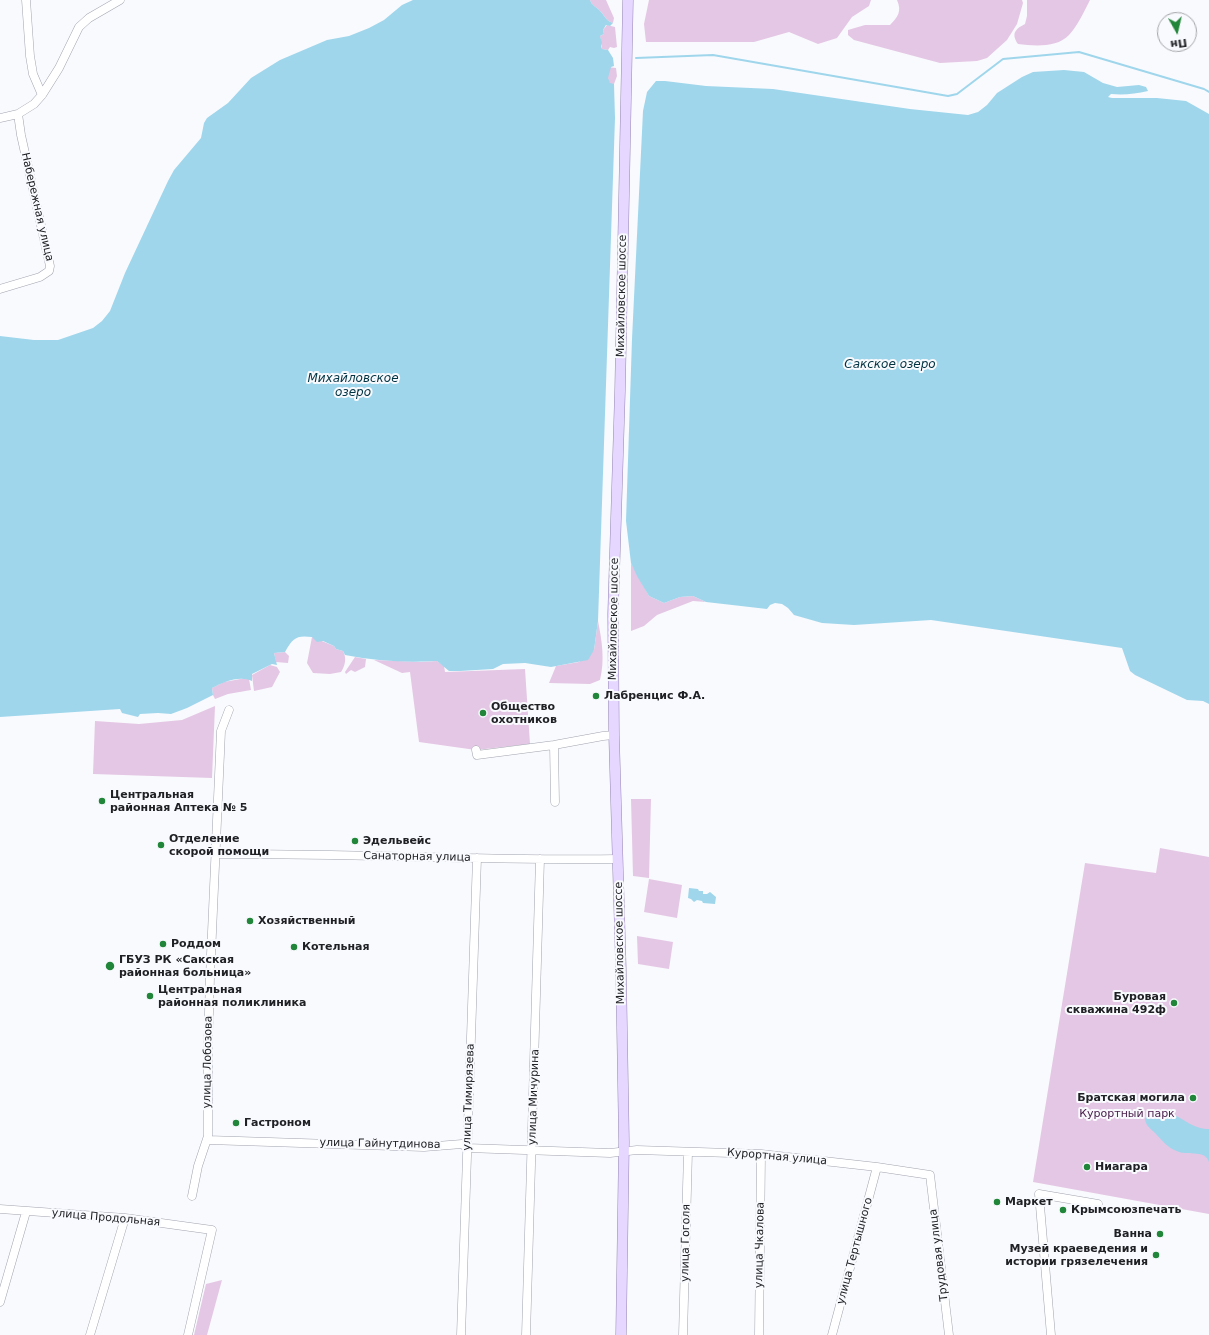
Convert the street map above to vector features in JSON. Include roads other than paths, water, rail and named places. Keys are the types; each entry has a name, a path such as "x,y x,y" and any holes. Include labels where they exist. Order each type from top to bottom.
{"main road":[{"name":"Михайловское шоссе","path":"620,1335 623,1152 618,859 614,735 613,614 628,0"}],"street":[{"path":"26,0 30,56 33,74 42,95"},
{"path":"0,118 18,114 34,104 42,95 59,68 79,27 89,18 120,0"},
{"name":"Набережная улица","path":"0,289 40,277 50,271 18,114"},
{"name":"улица Лобозова","path":"192,1196 198,1166 207,1142 208,1024 221,731 229,710"},
{"path":"476,750 477,755 554,745 614,735"},
{"path":"554,745 555,802"},
{"name":"Санаторная улица","path":"215,854 327,854 477,858 618,859"},
{"name":"улица Тимирязева","path":"461,1335 477,858"},
{"name":"улица Мичурина","path":"526,1335 540,859"},
{"name":"улица Гайнутдинова","path":"207,1142 424,1147 462,1144 467,1148 610,1153 623,1152"},
{"name":"Курортная улица","path":"623,1152 637,1150 761,1154 877,1167 930,1176"},
{"name":"улица Гоголя","path":"683,1335 688,1152"},
{"name":"улица Чкалова","path":"759,1335 761,1154"},
{"name":"улица Тертышного","path":"832,1335 877,1167"},
{"name":"Трудовая улица","path":"930,1176 949,1335"},
{"path":"1051,1335 1039,1194 1098,1204"},
{"name":"улица Продольная","path":"0,1209 125,1218 212,1230 188,1335"},
{"path":"0,1302 26,1212"},
{"path":"90,1335 125,1218"}],"water":[{"name":"Михайловское озеро","path":"413,0 590,0 607,20 613,23 610,26 606,25 603,30 604,34 600,36 602,49 608,50 613,58 614,66 611,67 608,78 610,83 614,84 615,118 598,621 594,650 588,660 551,667 525,663 503,664 493,669 449,671 437,661 391,661 345,655 343,651 336,649 334,646 323,641 317,642 312,637 299,637 290,643 285,652 274,653 277,665 272,664 252,674 252,681 247,679 237,679 221,684 212,688 213,695 171,714 140,714 138,717 122,713 120,709 0,717 0,336 34,340 58,340 93,328 102,321 110,311 125,273 168,181 174,170 201,138 204,123 207,118 228,103 251,78 280,60 327,40 349,36 369,28 384,20 402,5"},
{"name":"Сакское озеро","path":"1064,70 1084,72 1103,83 1117,87 1139,85 1146,87 1148,91 1130,94 1111,94 1108,97 1157,98 1186,101 1209,114 1209,704 1203,701 1187,700 1135,675 1130,671 1122,648 931,620 854,625 822,623 794,615 782,604 775,603 770,605 767,609 706,602 693,596 680,597 664,603 649,596 631,563 626,521 632,339 643,111 647,92 656,81 665,81 706,86 773,89 910,109 968,115 978,112 987,105 997,93 1022,77 1033,72"},
{"path":"689,888 703,891 703,894 710,892 716,897 715,904 703,903 702,901 697,900 694,902 688,898"},
{"path":"1155,1111 1171,1114 1181,1118 1193,1126 1209,1129 1209,1162 1207,1158 1201,1154 1183,1153 1171,1148 1148,1127 1145,1119 1149,1112"}],"waterway":[{"path":"636,58 713,55 948,96 957,94 1003,59 1079,52 1204,89 1209,92"}],"place":[{"name":"Лабренцис Ф.А.","path":"596,696"},
{"name":"Общество охотников","path":"483,713"},
{"name":"Центральная районная Аптека № 5","path":"102,801"},
{"name":"Эдельвейс","path":"355,841"},
{"name":"Отделение скорой помощи","path":"161,845"},
{"name":"Хозяйственный","path":"250,921"},
{"name":"Роддом","path":"163,944"},
{"name":"Котельная","path":"294,947"},
{"name":"ГБУЗ РК «Сакская районная больница»","path":"110,966"},
{"name":"Центральная районная поликлиника","path":"150,996"},
{"name":"Буровая скважина 492ф","path":"1174,1003"},
{"name":"Братская могила","path":"1193,1098"},
{"name":"Гастроном","path":"236,1123"},
{"name":"Ниагара","path":"1087,1167"},
{"name":"Маркет","path":"997,1202"},
{"name":"Крымсоюзпечать","path":"1063,1210"},
{"name":"Ванна","path":"1160,1234"},
{"name":"Музей краеведения и истории грязелечения","path":"1156,1255"}],"park label":[{"name":"Курортный парк","path":"1127,1114"}]}
